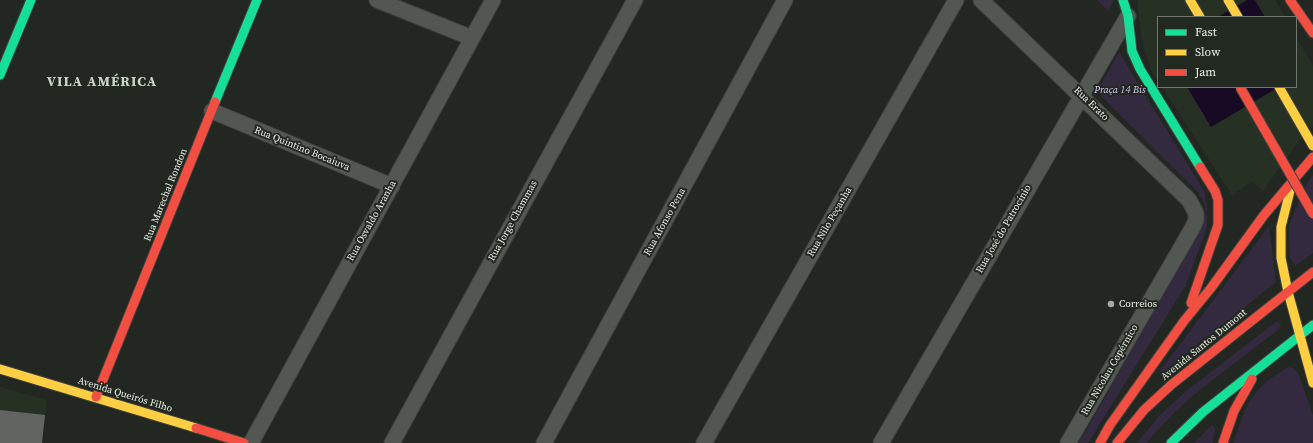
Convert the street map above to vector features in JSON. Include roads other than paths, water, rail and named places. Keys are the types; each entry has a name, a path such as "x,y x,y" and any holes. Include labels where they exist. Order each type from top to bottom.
{"main road":[{"path":"0,75 31,0"},
{"name":"Rua Marechal Rondon","path":"96,397 257,0"},
{"path":"1123,0 1128,16 1132,51 1140,69 1215,191 1218,200 1218,225 1184,321"},
{"path":"1190,0 1199,16"},
{"path":"1228,0 1237,16"},
{"path":"1290,0 1313,33"},
{"path":"1241,88 1313,214"},
{"path":"1280,88 1313,146"},
{"path":"1100,443 1106,430 1184,321 1211,288 1264,215 1313,157"},
{"path":"1293,182 1281,227 1281,258 1288,292 1313,383"},
{"name":"Avenida Santos Dumont","path":"1117,443 1144,410 1171,385 1313,272"},
{"path":"1171,443 1203,412 1313,325"},
{"path":"1223,443 1234,410 1258,368"},
{"name":"Avenida Queirós Filho","path":"0,369 244,443"}],"street":[{"path":"377,0 472,38"},
{"name":"Rua Osvaldo Aranha","path":"251,443 493,0"},
{"name":"Rua Jorge Chammas","path":"392,443 635,0"},
{"name":"Rua Afonso Pena","path":"544,443 785,0"},
{"name":"Rua Nilo Peçanha","path":"704,443 956,0"},
{"name":"Rua Erato","path":"981,0 1190,200 1196,213"},
{"name":"Rua José do Patrocínio","path":"881,443 1128,16"},
{"name":"Rua Quintino Bocaiuva","path":"212,112 392,186"},
{"name":"Rua Nicolau Copérnico","path":"1068,443 1193,227 1196,220 1196,213"}],"place":[{"name":"Correios","path":"1111,304"}],"district":[{"name":"VILA AMÉRICA","path":"102,82"}],"park label":[{"name":"Praça 14 Bis","path":"1120,90"}]}
